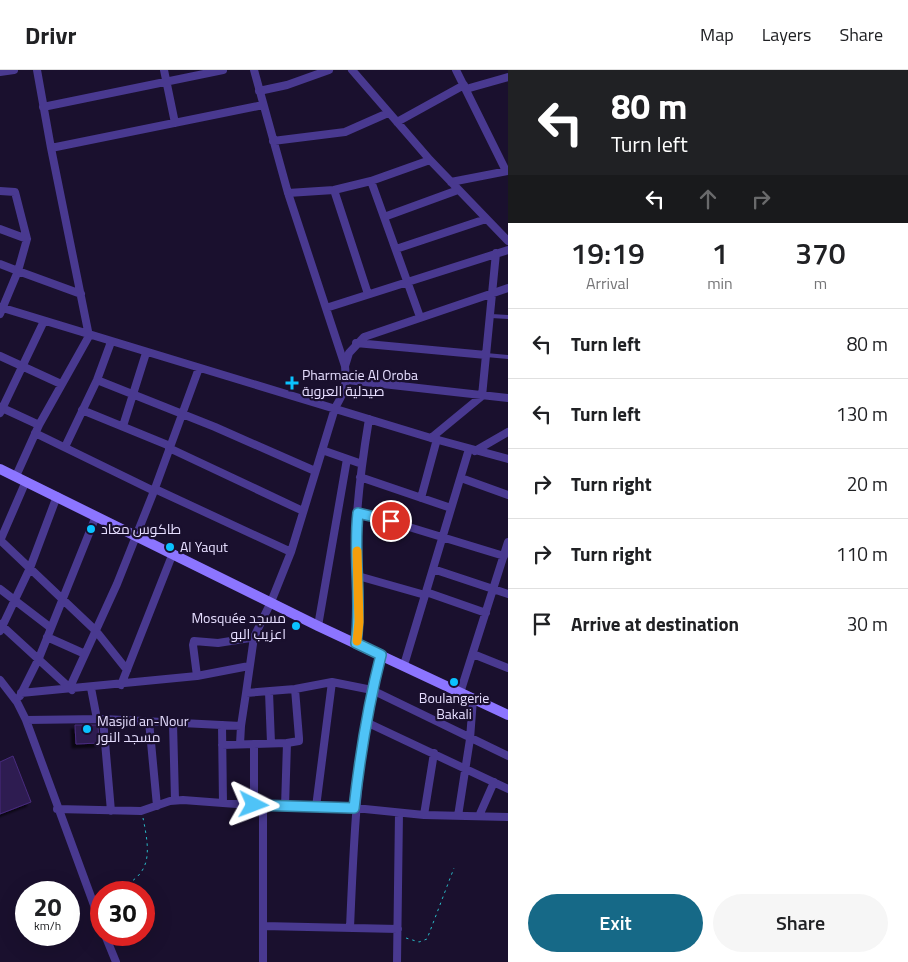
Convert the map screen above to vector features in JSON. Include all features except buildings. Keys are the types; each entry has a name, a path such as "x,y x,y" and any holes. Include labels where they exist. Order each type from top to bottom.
{"main road":[{"path":"0,469 318,626 508,715"}],"street":[{"path":"0,72 14,70"},
{"path":"16,476 60,384 89,336 42,107 37,70"},
{"path":"164,70 175,123"},
{"path":"42,107 223,70"},
{"path":"240,744 254,638 272,602 290,552 335,408 345,390 347,380 345,366 288,192 254,70"},
{"path":"259,91 329,70"},
{"path":"352,70 430,160 508,242"},
{"path":"451,182 507,171 456,70"},
{"path":"397,122 465,87 508,77"},
{"path":"51,148 263,105"},
{"path":"273,141 345,132 388,113"},
{"path":"288,192 334,190 372,181 430,160"},
{"path":"372,181 420,317"},
{"path":"334,190 368,294"},
{"path":"384,216 458,190"},
{"path":"0,191 15,192 27,240 18,271 1,310 44,321 434,439 508,459"},
{"path":"396,249 486,219"},
{"path":"0,229 27,240"},
{"path":"326,308 508,250"},
{"path":"421,498 434,439 482,396 494,293 496,254"},
{"path":"0,264 81,294"},
{"path":"345,366 349,353 356,343 371,334 508,288"},
{"path":"39,425 1,409 44,321"},
{"path":"64,447 97,380 111,342"},
{"path":"356,343 486,355"},
{"path":"123,426 146,352"},
{"path":"0,356 60,384"},
{"path":"71,688 137,536 198,368"},
{"path":"97,380 315,471"},
{"path":"347,380 508,398"},
{"path":"82,410 170,446 303,511"},
{"path":"356,643 359,622 356,530 360,477 369,419"},
{"path":"404,665 451,508 472,450 508,432"},
{"path":"35,434 290,552"},
{"path":"322,450 362,464"},
{"path":"318,626 347,459"},
{"path":"360,477 451,508"},
{"path":"461,478 508,495"},
{"path":"26,481 0,540 96,631 126,670"},
{"path":"57,496 30,568 1,627 39,658 71,688"},
{"path":"358,513 504,556"},
{"path":"17,702 39,658 96,516"},
{"path":"460,693 508,542"},
{"path":"121,685 173,554"},
{"path":"433,569 508,594"},
{"path":"358,576 486,613"},
{"path":"0,589 51,628"},
{"path":"47,637 85,654"},
{"path":"197,676 194,641 218,643 250,638"},
{"path":"473,654 508,668"},
{"path":"350,928 354,808 366,722 381,655"},
{"path":"21,693 91,688 197,676 249,666"},
{"path":"0,680 17,702 26,720 90,895"},
{"path":"246,694 295,689 332,682 372,690 508,756"},
{"path":"316,807 332,682"},
{"path":"91,688 100,719 111,811"},
{"path":"222,745 287,743 300,738 295,689"},
{"path":"269,692 270,743"},
{"path":"458,816 470,739 473,699"},
{"path":"26,720 100,719 241,726"},
{"path":"149,721 157,806"},
{"path":"366,722 508,789"},
{"path":"173,723 176,800"},
{"path":"222,725 223,803"},
{"path":"285,807 287,743"},
{"path":"254,744 254,805"},
{"path":"424,815 434,753"},
{"path":"479,816 494,782"},
{"path":"57,809 141,812 176,800 285,807 354,808 424,815 508,817"},
{"path":"263,806 263,962"},
{"path":"397,962 398,813"},
{"path":"263,926 350,928 398,932"},
{"path":"109,946 116,962"}],"lane":[{"path":"491,316 508,317"},
{"path":"486,355 508,358"}],"path":[{"path":"132,881 148,860 149,849 141,812"},
{"path":"398,932 419,942 426,939 454,868"}],"slow traffic":[{"path":"357,551 359,622 357,641"}],"place":[{"name":"Pharmacie Al Oroba صيدلية العروبة","path":"292,383"},
{"name":"طاكوس معاد","path":"91,529"},
{"name":"Al Yaqut","path":"170,547"},
{"name":"Mosquée مسجد اعزيب البو","path":"296,626"},
{"name":"Boulangerie Bakali","path":"454,682"},
{"name":"Masjid an-Nour مسجد النور","path":"87,729"}],"route":[{"path":"254,805 354,808 360,752 370,696 381,655 356,643 359,622 356,530 358,513 391,521"}]}
